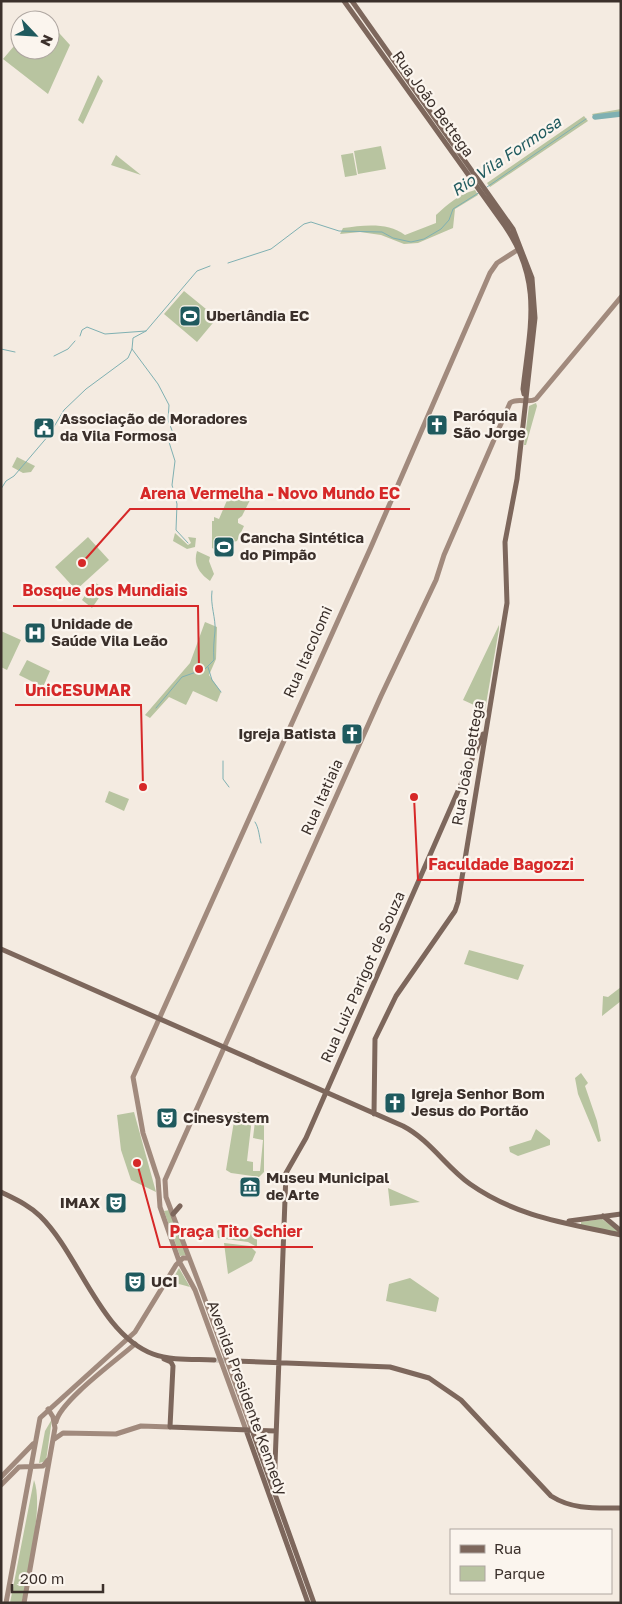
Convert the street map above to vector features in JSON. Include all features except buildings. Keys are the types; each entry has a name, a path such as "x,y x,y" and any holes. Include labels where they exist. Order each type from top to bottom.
{"main road":[{"name":"Rua João Bettega","path":"344,1 439,129 482,190 519,249 528,273 531,297 523,389 524,398"},
{"name":"Rua João Bettega","path":"352,1 402,77"},
{"name":"Rua João Bettega","path":"374,1114 375,1039 396,996 455,911 508,603 505,542 517,479 524,398 535,309 534,285 526,256 513,229 482,190"},
{"path":"519,249 526,256"},
{"name":"Rua Itacolomi","path":"133,1076 370,547 490,272 497,263 519,249"},
{"path":"524,398 535,397 540,394 621,297"},
{"name":"Rua Itatiaia","path":"169,1204 164,1188 167,1174 384,690 433,587 444,555 512,402 524,398"},
{"name":"Rua Luiz Parigot de Souza","path":"279,1363 286,1173 306,1138 487,727"},
{"path":"474,757 478,756 481,760"},
{"path":"1,949 416,1132 458,1175 488,1195 529,1215 564,1221 621,1235"},
{"name":"Avenida Presidente Kennedy","path":"133,1076 143,1134 158,1179 159,1203 179,1261 195,1290 229,1384 274,1491 314,1603"},
{"path":"1,1192 26,1206 46,1222 95,1298 128,1338 135,1344 171,1362 173,1366 170,1427"},
{"name":"Avenida Presidente Kennedy","path":"169,1204 189,1258 229,1384"},
{"path":"173,1214 180,1206"},
{"path":"564,1221 621,1214"},
{"path":"603,1216 621,1231"},
{"path":"6,1603 34,1441 40,1418 135,1332 179,1261 183,1258 189,1258"},
{"path":"24,1603 58,1415 72,1400 135,1344"},
{"path":"162,1356 214,1360"},
{"path":"235,1361 390,1367 409,1371 438,1383 461,1400 540,1486 557,1500 583,1508 621,1508"},
{"name":"Avenida Presidente Kennedy","path":"279,1363 276,1432 269,1480 308,1603"},
{"path":"48,1409 53,1417 55,1428 63,1433 116,1434 141,1426 276,1432"},
{"path":"53,1440 63,1433"},
{"path":"1,1477 34,1441"},
{"path":"1,1485 16,1468 43,1466 50,1458"}],"green space":[{"path":"60,34 70,45 48,94 3,59 10,51 10,60 60,60"},
{"path":"98,75 103,81 83,124 78,120"},
{"path":"621,109 621,116 595,119 592,114"},
{"path":"584,116 588,121 490,187 487,183"},
{"path":"381,146 386,169 358,174 354,151"},
{"path":"353,153 357,175 345,177 341,155"},
{"path":"116,155 141,175 111,165"},
{"path":"475,190 478,195 455,209 453,228 418,243 404,244 381,235 360,232 340,234 343,228 376,225 391,228 405,235 436,223 436,215 445,207 459,197"},
{"name":"Uberlândia EC","path":"184,291 217,318 197,342 164,314"},
{"path":"536,403 537,406 526,445 524,445 529,406"},
{"path":"17,457 35,466 31,472 23,473 12,467"},
{"path":"231,491 236,491 251,498 242,516 238,519 238,523 244,526 237,541 233,542 225,555 212,548 212,521 214,521 214,517 219,519"},
{"path":"175,533 188,545 191,543 188,537 196,538 195,547 187,549 173,541"},
{"path":"88,537 109,560 76,590 55,567"},
{"path":"197,551 210,557 209,561 214,574 210,581 203,575 196,564"},
{"path":"94,582 105,589 92,608 82,600"},
{"path":"205,622 217,627 216,659 209,675 221,692 217,702 193,691 186,705 169,697 150,718 145,715 190,663"},
{"path":"499,625 499,629 485,710 463,700"},
{"path":"1,631 21,640 7,670 1,667"},
{"path":"27,660 50,671 43,687 19,675"},
{"path":"109,791 129,799 124,811 105,802"},
{"path":"469,950 524,965 518,980 464,964"},
{"path":"621,987 621,1001 602,1016 603,996 608,997"},
{"path":"581,1073 588,1083 585,1086 597,1121 601,1141 598,1142 578,1094 575,1078"},
{"path":"134,1112 156,1192 131,1180 121,1150 117,1115"},
{"path":"238,1112 252,1118 247,1161 253,1162 253,1171 260,1171 263,1140 253,1138 255,1121 258,1119 264,1123 264,1172 259,1177 231,1173 226,1170 235,1115"},
{"path":"536,1129 550,1140 550,1145 518,1156 510,1152 509,1147 531,1140"},
{"path":"388,1188 420,1202 390,1206"},
{"path":"170,1210 187,1255 180,1256 164,1211"},
{"path":"602,1219 621,1233 581,1227 581,1222"},
{"path":"220,1228 255,1232 257,1247 248,1242 218,1238 217,1231"},
{"path":"224,1243 250,1246 256,1252 252,1261 228,1274"},
{"path":"179,1268 190,1287 179,1284 168,1288"},
{"path":"410,1278 439,1298 436,1312 386,1301 389,1284"},
{"path":"52,1419 46,1461 39,1463 45,1431"},
{"path":"34,1480 37,1492 37,1506 31,1558 22,1603 10,1603"}],"waterway":[{"name":"Rio Vila Formosa","path":"595,117 621,114"},
{"name":"Rio Vila Formosa","path":"487,187 586,119"},
{"name":"Rio Vila Formosa","path":"228,263 271,249 304,224 311,222 339,231 382,232 393,238 411,242 424,239 441,229 449,220 453,209 480,192"},
{"name":"Rio Vila Formosa","path":"1,489 6,481 14,476 49,435 64,410 86,389 128,358 132,349 133,338 146,331 197,271 210,266"},
{"path":"80,336 82,330 87,327 105,334 146,331"},
{"path":"54,356 68,349 75,341"},
{"path":"1,349 15,352"},
{"path":"132,349 158,384 169,405 168,420 173,433 169,442 175,461 172,485 177,504 176,530 188,543"},
{"path":"156,708 182,677 205,669 214,660 215,626 212,591"},
{"path":"208,667 212,680 221,692"},
{"path":"223,761 223,779 229,787"},
{"path":"255,822 261,843"}],"tunnel":[{"path":"214,1360 235,1361"}],"place":[{"name":"Uberlândia EC","path":"190,316"},
{"name":"Paróquia São Jorge","path":"437,425"},
{"name":"Associação de Moradores da Vila Formosa","path":"44,428"},
{"name":"Cancha Sintética do Pimpão","path":"224,547"},
{"name":"Arena Vermelha - Novo Mundo EC","path":"82,563"},
{"name":"Unidade de Saúde Vila Leão","path":"35,633"},
{"name":"Bosque dos Mundiais","path":"199,669"},
{"name":"Igreja Batista","path":"352,734"},
{"name":"UniCESUMAR","path":"143,787"},
{"name":"Faculdade Bagozzi","path":"414,797"},
{"name":"Igreja Senhor Bom Jesus do Portão","path":"395,1103"},
{"name":"Cinesystem","path":"167,1118"},
{"name":"Praça Tito Schier","path":"137,1163"},
{"name":"Museu Municipal de Arte","path":"250,1187"},
{"name":"IMAX","path":"116,1203"},
{"name":"UCI","path":"135,1282"}]}
